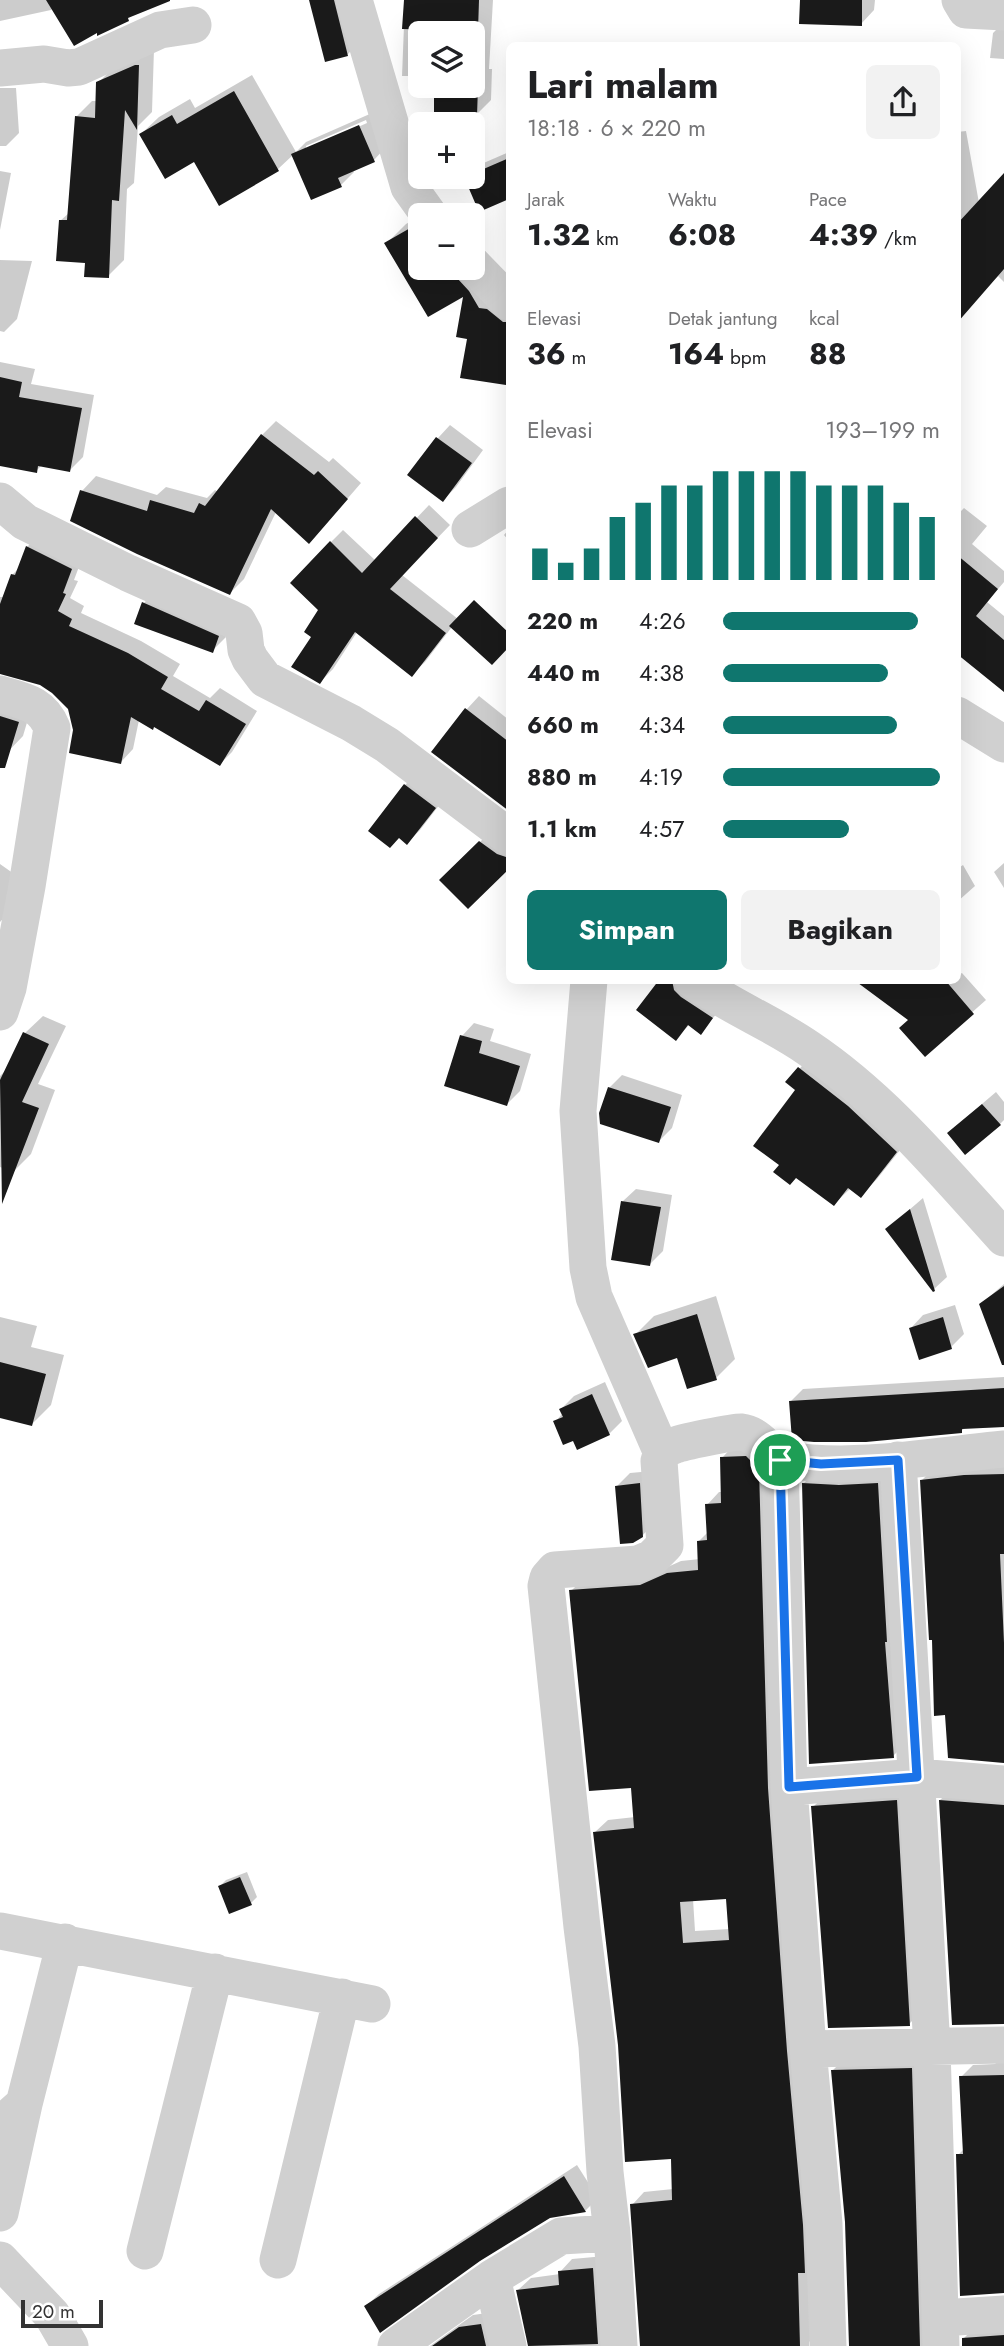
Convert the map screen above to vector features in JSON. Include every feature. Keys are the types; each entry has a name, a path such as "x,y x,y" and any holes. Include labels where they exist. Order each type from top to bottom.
{"street":[{"path":"354,0 409,187 420,203"},
{"path":"960,0 966,10 1004,12"},
{"path":"0,68 44,64 79,67 160,30 193,25"},
{"path":"485,277 506,299"},
{"path":"0,501 24,522 128,573 238,622 244,633 250,659 265,679 351,723 387,745 506,830"},
{"path":"470,529 506,507"},
{"path":"0,694 33,704 47,715 52,728 8,988 0,1012"},
{"path":"961,717 1004,744"},
{"path":"589,984 578,1111 588,1268 594,1297 662,1452"},
{"path":"700,984 808,1047 849,1079 892,1116 1004,1238"},
{"path":"619,2346 597,2046 546,1586 548,1578 555,1570 638,1564 652,1558 665,1545 659,1461 662,1452 674,1445 742,1432 763,1442 780,1460 821,1464 898,1460 1004,1449"},
{"path":"780,1460 789,1787 824,2224 828,2346"},
{"path":"898,1460 932,2048 941,2332 1004,2314"},
{"path":"789,1787 917,1777 1004,1784"},
{"path":"0,1931 357,2000 278,2260"},
{"path":"0,2213 12,2114 65,1942"},
{"path":"145,2250 215,1972"},
{"path":"808,2049 1004,2045"},
{"path":"396,2346 492,2278 561,2236 612,2233"},
{"path":"0,2260 52,2315 70,2346"},
{"path":"492,2278 508,2346"}],"building":[{"path":"46,0 170,1 128,18 129,21 97,36 97,33 74,46"},
{"path":"309,0 334,0 348,56 325,62"},
{"path":"404,0 479,0 478,21 408,21 408,29 402,29"},
{"path":"800,0 862,0 862,26 799,24"},
{"path":"139,65 137,130 125,110 119,201 112,200 109,278 84,277 85,263 56,261 59,220 67,220 75,116 95,118 96,82"},
{"path":"234,91 279,171 219,206 194,162 165,179 139,134 172,115 177,124"},
{"path":"434,98 478,98 477,112 434,112"},
{"path":"359,125 375,162 338,178 342,187 311,200 291,154"},
{"path":"506,159 506,200 485,209 485,203 475,203 469,189 485,189 485,168"},
{"path":"1004,173 1004,269 961,318 961,220"},
{"path":"408,229 408,280 459,280 479,308 487,309 506,322 506,385 460,378 467,339 456,337 463,297 428,317 384,243"},
{"path":"0,377 22,382 19,397 82,408 70,472 38,466 37,473 0,466"},
{"path":"261,434 314,475 318,471 348,499 309,544 271,509 230,595 70,521 80,490 147,511 150,500 194,513 199,503 205,506"},
{"path":"436,437 472,463 443,502 407,475"},
{"path":"415,516 438,538 390,589 446,633 412,677 355,632 320,684 291,667 311,637 304,632 318,610 290,583 330,541 362,573"},
{"path":"26,546 72,569 63,593 66,594 58,611 72,619 69,626 128,653 168,677 161,689 199,711 206,700 246,724 220,766 154,727 153,730 131,717 121,764 69,753 73,730 68,709 40,685 0,674 0,604 11,574 15,575"},
{"path":"961,558 998,589 976,616 1004,640 1004,692 961,657"},
{"path":"474,600 506,630 506,650 492,665 449,626"},
{"path":"142,602 219,636 213,653 134,624"},
{"path":"465,708 506,740 506,809 431,752"},
{"path":"0,716 19,722 5,768 0,768"},
{"path":"404,784 436,808 407,845 399,838 390,848 368,831"},
{"path":"479,841 506,857 506,872 468,909 439,880"},
{"path":"656,984 673,984 674,990 681,997 713,1018 701,1035 688,1025 676,1041 636,1010"},
{"path":"859,984 948,984 974,1014 925,1057 899,1028 908,1020"},
{"path":"23,1032 49,1044 22,1102 39,1108 2,1204 0,1080"},
{"path":"460,1035 482,1041 479,1053 520,1066 507,1106 444,1086"},
{"path":"798,1067 848,1106 897,1152 861,1198 848,1188 834,1206 796,1178 790,1185 773,1172 779,1165 753,1146 795,1090 785,1082"},
{"path":"608,1087 671,1107 659,1143 600,1124 599,1113"},
{"path":"982,1104 1001,1125 965,1155 947,1133"},
{"path":"621,1201 661,1207 650,1266 611,1260"},
{"path":"910,1209 935,1291 933,1292 885,1229"},
{"path":"1004,1286 1004,1365 1002,1365 979,1304"},
{"path":"697,1314 717,1380 687,1389 677,1358 648,1368 633,1334"},
{"path":"943,1317 952,1349 919,1360 909,1328"},
{"path":"0,1362 46,1374 32,1426 0,1418"},
{"path":"1004,1388 1004,1427 962,1429 962,1433 866,1442 792,1440 789,1401"},
{"path":"592,1394 610,1435 577,1450 573,1441 563,1445 553,1421 563,1417 559,1409"},
{"path":"746,1456 759,1469 768,1788 803,2225 805,2273 798,2273 800,2346 640,2346 630,2204 672,2200 671,2159 625,2162 618,2045 593,1832 634,1828 631,1788 589,1791 569,1590 640,1585 667,1573 698,1570 697,1541 707,1540 705,1504 721,1503 720,1457","holes":["726,1899 729,1940 683,1943 680,1902"]},
{"path":"1004,1474 1004,1554 1000,1554 1004,1643 1004,1763 948,1758 945,1715 934,1716 932,1640 929,1640 920,1480"},
{"path":"640,1483 643,1537 633,1543 620,1544 615,1486"},
{"path":"802,1483 878,1483 885,1642 894,1758 809,1764"},
{"path":"897,1800 910,2026 828,2028 811,1806"},
{"path":"939,1800 1004,1805 1004,2024 952,2025"},
{"path":"240,1877 252,1905 229,1914 218,1886"},
{"path":"912,2068 920,2346 849,2346 845,2222 831,2070"},
{"path":"1004,2075 1004,2293 960,2296 956,2154 963,2154 959,2076"},
{"path":"564,2176 586,2212 550,2218 480,2261 380,2333 364,2306"},
{"path":"593,2268 598,2344 528,2346 516,2290 559,2285 558,2271"},
{"path":"481,2324 486,2346 432,2346 459,2327"},
{"path":"1004,2335 1004,2346 962,2346 962,2338"}],"route":[{"path":"780,1460 821,1464 898,1460 917,1777 789,1787 780,1460"}]}
